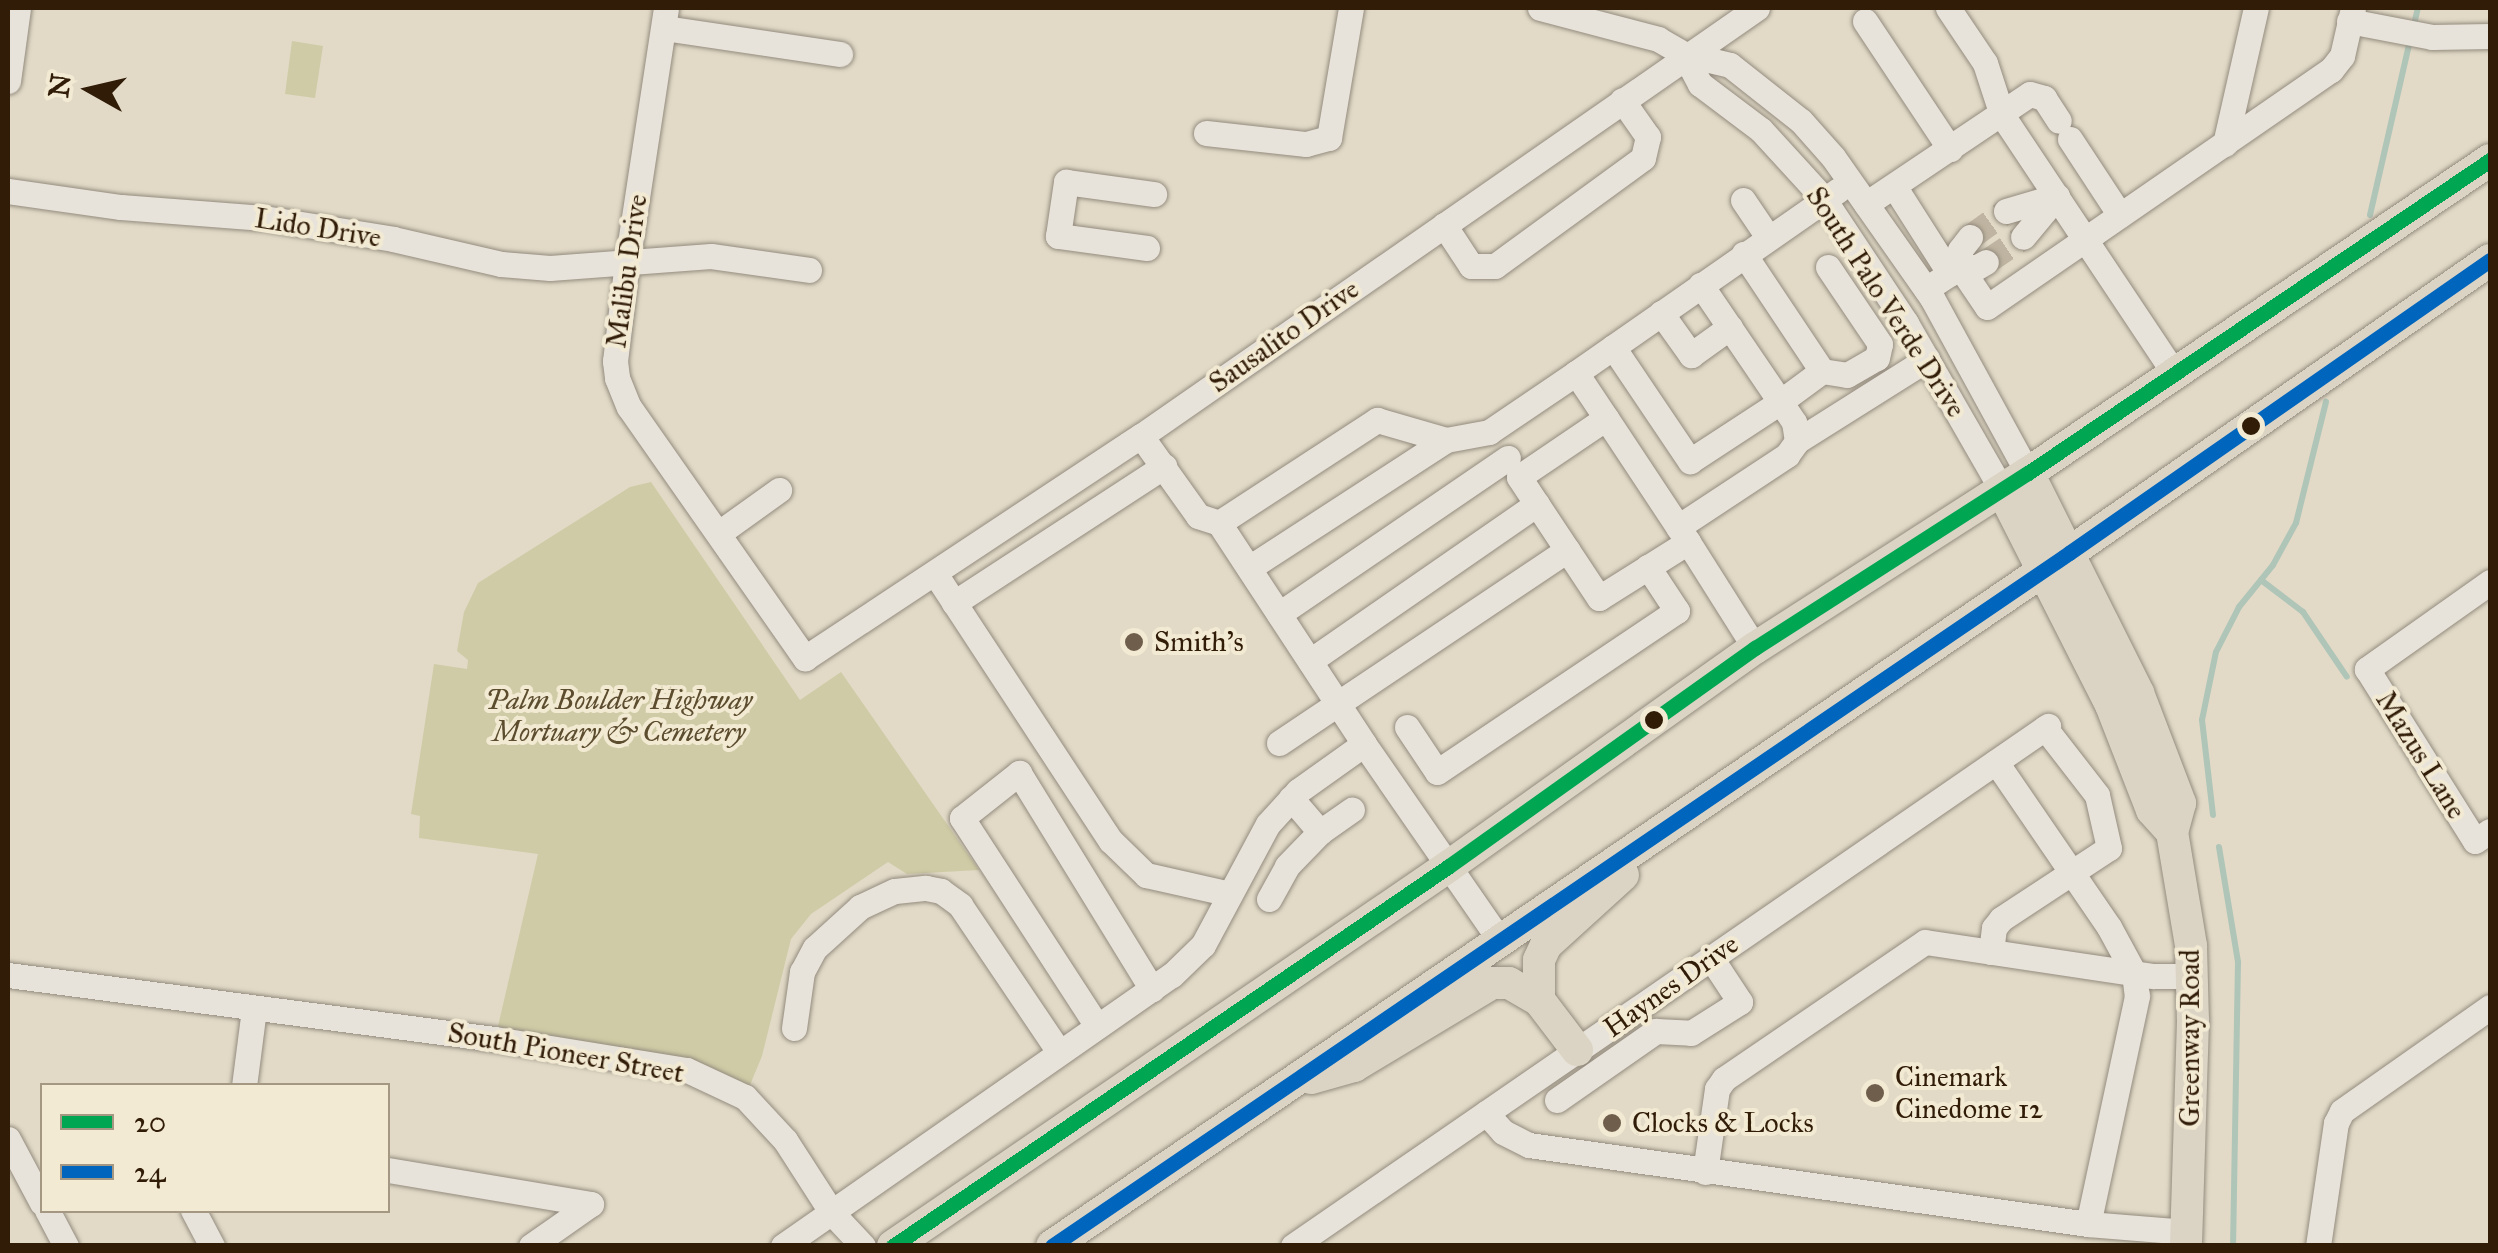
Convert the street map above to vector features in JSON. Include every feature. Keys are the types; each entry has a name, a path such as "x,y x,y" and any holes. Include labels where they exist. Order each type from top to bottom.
{"main road":[{"path":"893,1246 1449,866 1754,648 2015,482 2490,160"},
{"path":"1052,1246 2057,562 2490,260"},
{"name":"Greenway Road","path":"2015,482 2167,760 2180,803 2172,832 2184,894 2192,976 2186,1239"},
{"path":"1539,1000 1539,960 1546,945 1687,812"},
{"path":"1288,1084 1354,1066 1492,982 1509,983 1539,1000 1576,1050"}],"street":[{"path":"8,80 18,8"},
{"path":"1206,133 1306,144 1329,138 1352,8"},
{"path":"1540,8 1658,39 1684,54"},
{"name":"Sausalito Drive","path":"805,658 1141,436 1684,54 1757,8"},
{"path":"1948,8 1986,63 2002,115 2175,374"},
{"path":"2224,144 2256,8"},
{"path":"1869,12 1950,149"},
{"path":"1894,186 1986,306 2338,63 2351,14 2393,30 2432,37 2490,36"},
{"path":"665,18 840,54"},
{"name":"Malibu Drive","path":"665,18 627,262 617,378 628,407 805,658"},
{"name":"South Palo Verde Drive","path":"1684,54 1730,65 1801,121 1852,182 1926,289 2015,482"},
{"name":"South Palo Verde Drive","path":"1684,54 1700,84 1761,130 1823,198 1927,358 2015,482"},
{"path":"1866,204 2030,94 2044,98 2120,214"},
{"path":"1444,224 1471,266 1495,266 1643,158 1648,136 1622,100"},
{"path":"1147,248 1058,236 1066,182 1154,194"},
{"path":"1249,568 1446,440 1489,432 1823,198 1852,182"},
{"name":"Lido Drive","path":"8,191 121,207 264,218 393,239 501,264 550,268 711,256 809,270"},
{"path":"2006,211 2057,196"},
{"path":"2023,237 2057,196"},
{"path":"1743,200 1768,237"},
{"path":"1955,270 1960,250 1970,237"},
{"path":"1744,254 1822,371"},
{"path":"1926,289 1955,270 1986,262"},
{"path":"1613,347 1690,461 1822,371 1847,375 1878,358 1880,344 1828,267"},
{"path":"1701,286 1794,422 1797,441"},
{"path":"1662,313 1691,355 1730,327"},
{"path":"1489,432 1599,598 1648,567 1683,534 1787,455 1797,441 1927,358"},
{"path":"1576,373 1754,648"},
{"path":"1279,614 1514,467 1606,418"},
{"path":"1220,523 1378,420 1446,440"},
{"path":"1141,436 1198,516 1220,523 1364,744 1499,939"},
{"path":"954,603 1164,466"},
{"path":"719,533 780,490"},
{"path":"1310,661 1537,504"},
{"path":"1279,743 1567,550"},
{"path":"1407,727 1437,772 1677,611 1648,567"},
{"path":"936,574 1112,841 1146,875 1230,894"},
{"name":"Mazus Lane","path":"2483,836 2367,669 2490,582"},
{"name":"Haynes Drive","path":"1293,1246 2047,727 2097,795 2109,842 2107,853 2073,874"},
{"path":"783,1246 1152,988 1203,945 1268,824 1292,798 1364,744"},
{"path":"1996,762 2073,874 2134,973 2137,996 2088,1224"},
{"path":"1097,1026 962,818 1019,773 1152,988"},
{"path":"1292,798 1320,832"},
{"path":"1270,899 1287,866 1320,832 1352,810"},
{"path":"1992,952 1994,928 2001,918 2073,874"},
{"path":"794,1028 802,972 815,948 860,907 895,891 926,888 941,890 960,904 1059,1052"},
{"path":"1705,1172 1717,1090 1724,1079 1925,942 2134,973 2192,976"},
{"path":"1557,1100 1656,1032 1692,1033 1740,1002 1711,958"},
{"name":"South Pioneer Street","path":"8,974 495,1039 687,1070 744,1097 785,1140 832,1213 863,1246"},
{"path":"2318,1246 2336,1123 2342,1111 2490,1007"},
{"path":"244,1083 254,1009"},
{"path":"1486,1113 1509,1137 1529,1145 2186,1239"},
{"path":"8,1139 40,1199"},
{"path":"390,1170 590,1204 531,1246"},
{"path":"49,1213 66,1246"},
{"path":"195,1213 212,1246"}],"green space":[{"path":"292,41 323,46 315,98 285,94"},
{"name":"Palm Boulder Highway Mortuary & Cemetery","path":"651,482 800,700 841,672 979,870 907,874 888,862 811,914 791,939 762,1056 745,1097 687,1070 495,1039 538,854 419,838 420,816 411,814 434,664 467,669 468,660 457,651 464,612 478,583 630,487"}],"waterway":[{"path":"2413,29 2418,8"},
{"path":"2370,215 2410,41"},
{"path":"2213,815 2202,720 2216,652 2239,607 2273,565 2296,523 2326,402"},
{"path":"2261,580 2303,612 2347,677"},
{"path":"2219,847 2238,962 2233,1243"}],"tunnel":[{"path":"1970,237 2006,211"},
{"path":"1986,262 2023,237"}],"transit line":[{"name":"20","path":"893,1246 1449,866 1755,648 2028,473 2490,160"},
{"name":"24","path":"1052,1246 2069,553 2490,260"}],"place":[{"name":"Smith's","path":"1134,642"},
{"name":"Cinemark Cinedome 12","path":"1875,1093"},
{"name":"Clocks & Locks","path":"1612,1123"}]}
